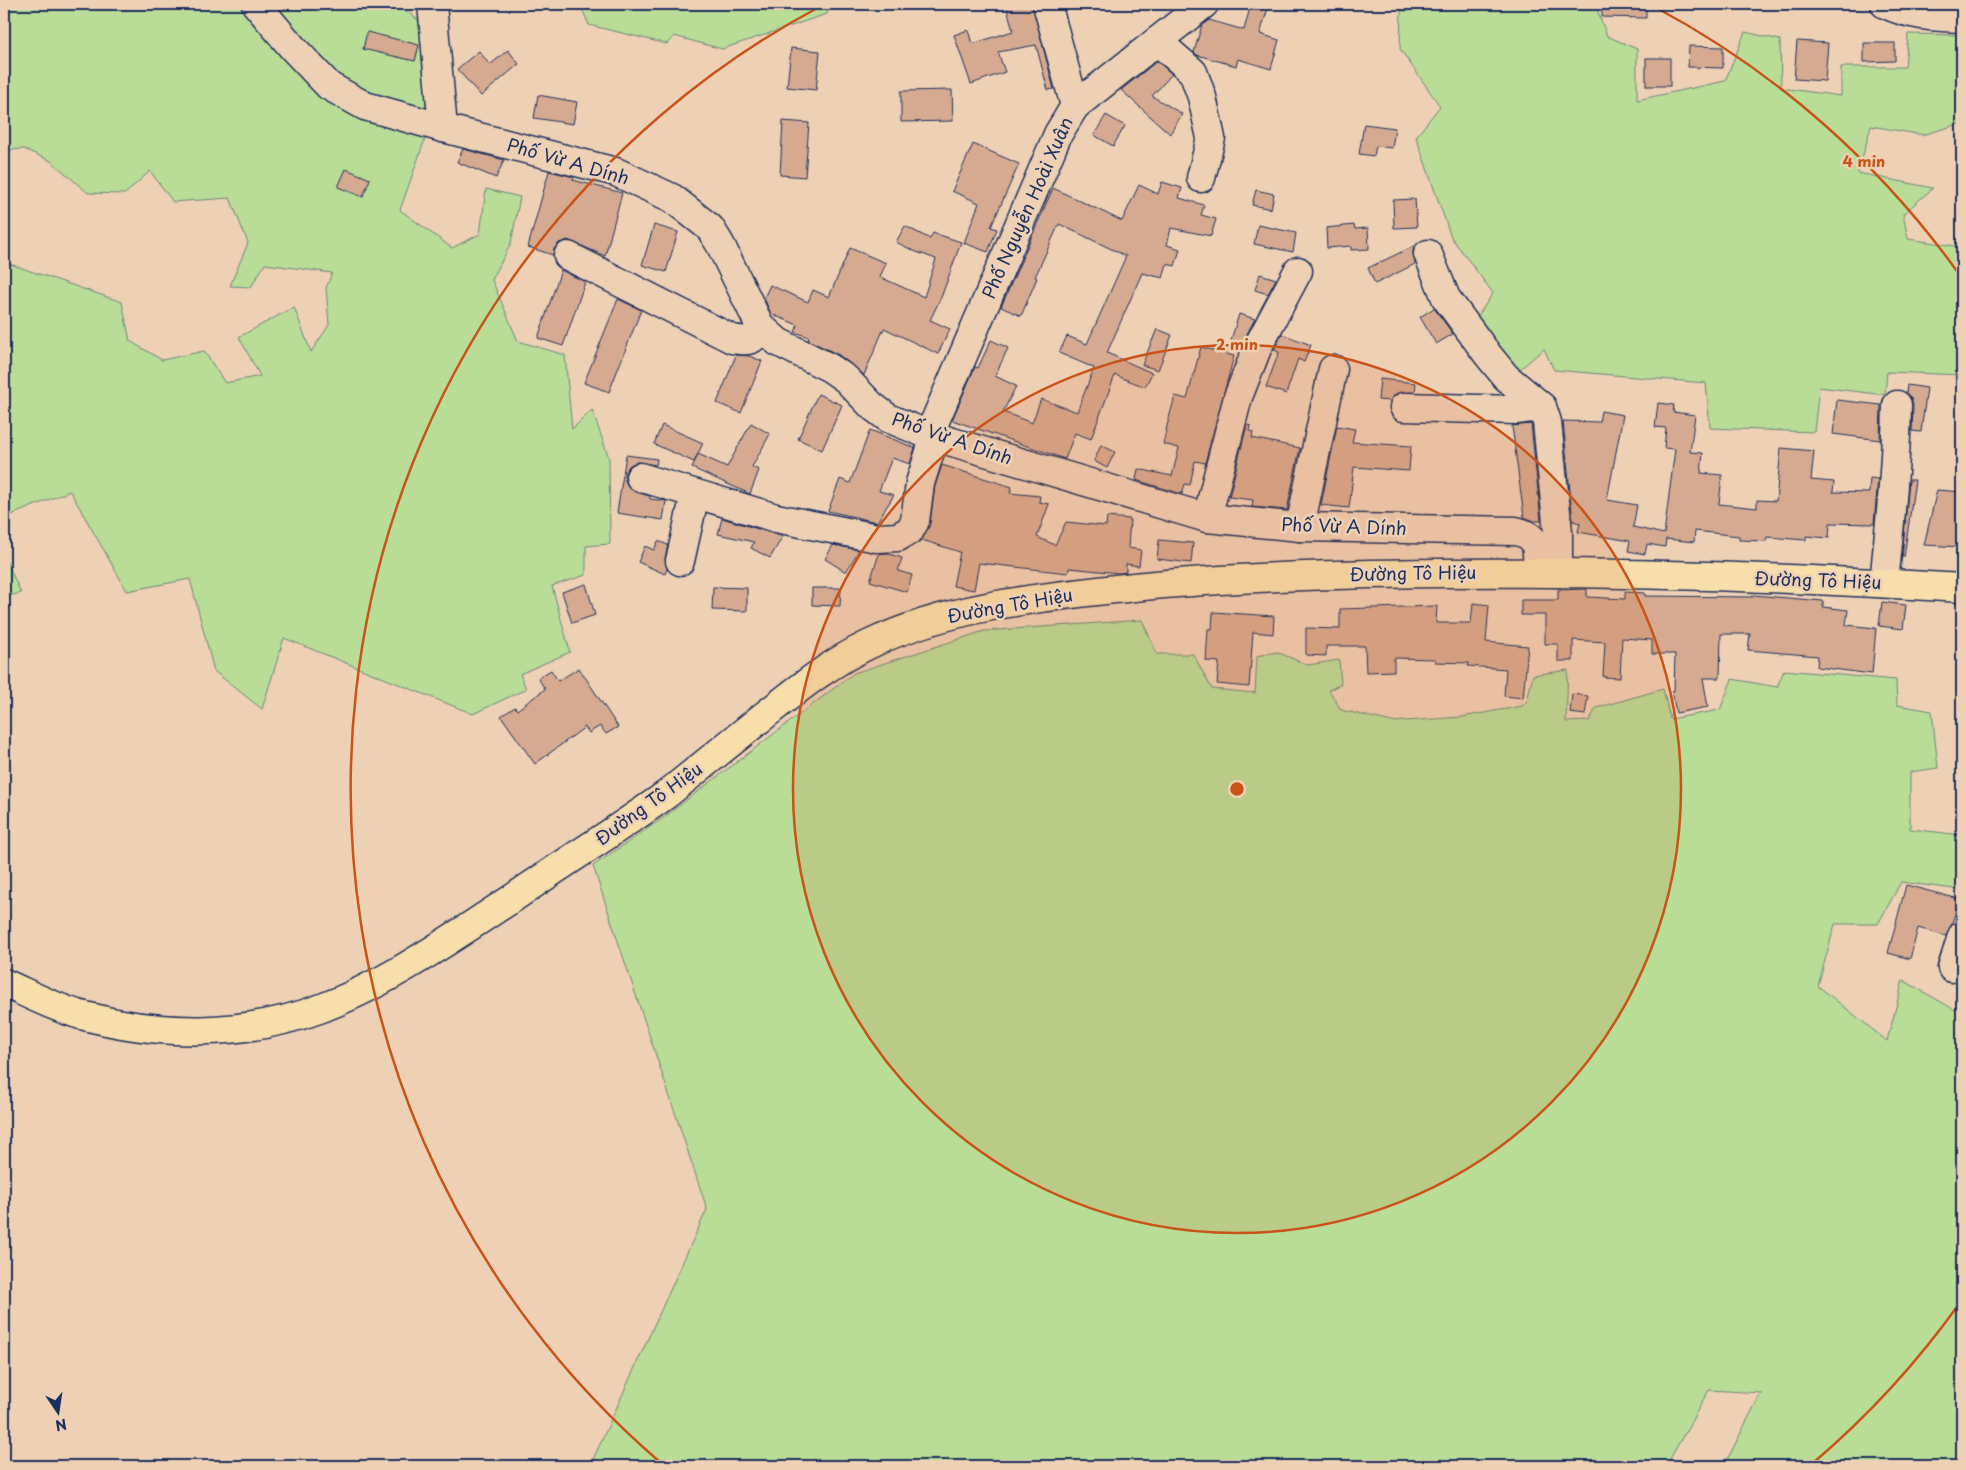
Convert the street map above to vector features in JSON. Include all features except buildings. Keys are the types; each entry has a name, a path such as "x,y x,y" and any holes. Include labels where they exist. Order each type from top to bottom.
{"highway":[{"name":"Đường Tô Hiệu","path":"4,983 76,1014 131,1026 180,1030 224,1030 266,1023 318,1010 365,988 437,948 656,802 818,673 870,644 922,624 980,608 1098,591 1244,577 1548,572 1884,583 1962,588"}],"street":[{"name":"Phố Vừ A Dính","path":"256,4 292,47 329,86 365,106 616,172 672,198 710,228 720,244 760,326 778,342 830,368 846,379 872,406 888,418 932,436 1207,518 1300,527 1516,531 1528,534 1535,542 1548,572"},
{"path":"432,4 443,128"},
{"path":"1048,4 1075,106"},
{"name":"Phố Nguyễn Hoài Xuân","path":"640,477 776,518 878,538 898,536 910,530 915,521 920,483 932,436 1058,134 1075,106 1204,4"},
{"path":"1885,4 1913,14 1929,17 1962,18"},
{"path":"1158,41 1193,72 1202,96 1211,138 1201,178"},
{"path":"1428,254 1446,298 1488,355 1506,377 1542,407 1547,422 1557,523 1548,572"},
{"path":"568,256 732,339 748,341 757,336 760,326"},
{"path":"1207,518 1238,397 1258,346 1298,271"},
{"path":"1300,527 1333,369"},
{"path":"1884,583 1891,515 1897,405"},
{"path":"1404,407 1498,410 1542,407"},
{"path":"680,561 695,494"},
{"path":"1952,968 1962,936"}],"green space":[{"path":"4,4 397,4 422,23 430,125 400,210 452,248 480,234 486,189 520,197 511,243 492,280 518,341 565,355 572,429 592,410 609,458 610,544 586,546 586,575 552,586 570,652 520,674 526,689 473,714 284,638 262,709 214,671 190,579 127,591 70,491 4,518 4,262 122,302 130,341 162,360 204,351 225,383 260,376 239,337 294,307 311,352 329,325 326,288 332,273 265,264 251,287 230,286 248,243 230,198 173,202 150,171 125,194 88,193 51,161 24,149 4,150"},
{"path":"580,4 830,4 827,14 722,49 674,36 667,44 589,25"},
{"path":"1465,4 1595,4 1607,36 1637,49 1637,100 1725,81 1745,32 1780,40 1781,88 1841,96 1841,67 1905,67 1908,34 1962,35 1962,123 1923,135 1871,126 1858,173 1933,188 1903,214 1908,239 1962,247 1962,375 1887,372 1885,395 1819,387 1814,432 1710,428 1706,383 1554,370 1544,349 1513,375 1474,322 1493,293 1451,237 1416,137 1440,106 1400,49 1401,11 1460,8"},
{"path":"4,556 21,593 4,597"},
{"path":"1142,620 1157,654 1193,654 1212,689 1255,693 1257,656 1277,652 1308,665 1339,660 1341,684 1329,690 1341,710 1392,722 1462,717 1522,706 1527,701 1533,675 1568,670 1566,722 1589,721 1596,708 1663,689 1670,719 1720,710 1732,679 1777,687 1784,670 1896,680 1897,705 1932,711 1938,768 1910,772 1910,829 1962,835 1961,890 1901,882 1878,924 1835,924 1818,986 1887,1041 1903,980 1962,1014 1962,1466 1724,1466 1761,1393 1709,1390 1666,1466 590,1466 707,1209 593,866 663,818 854,673 984,631"}]}
